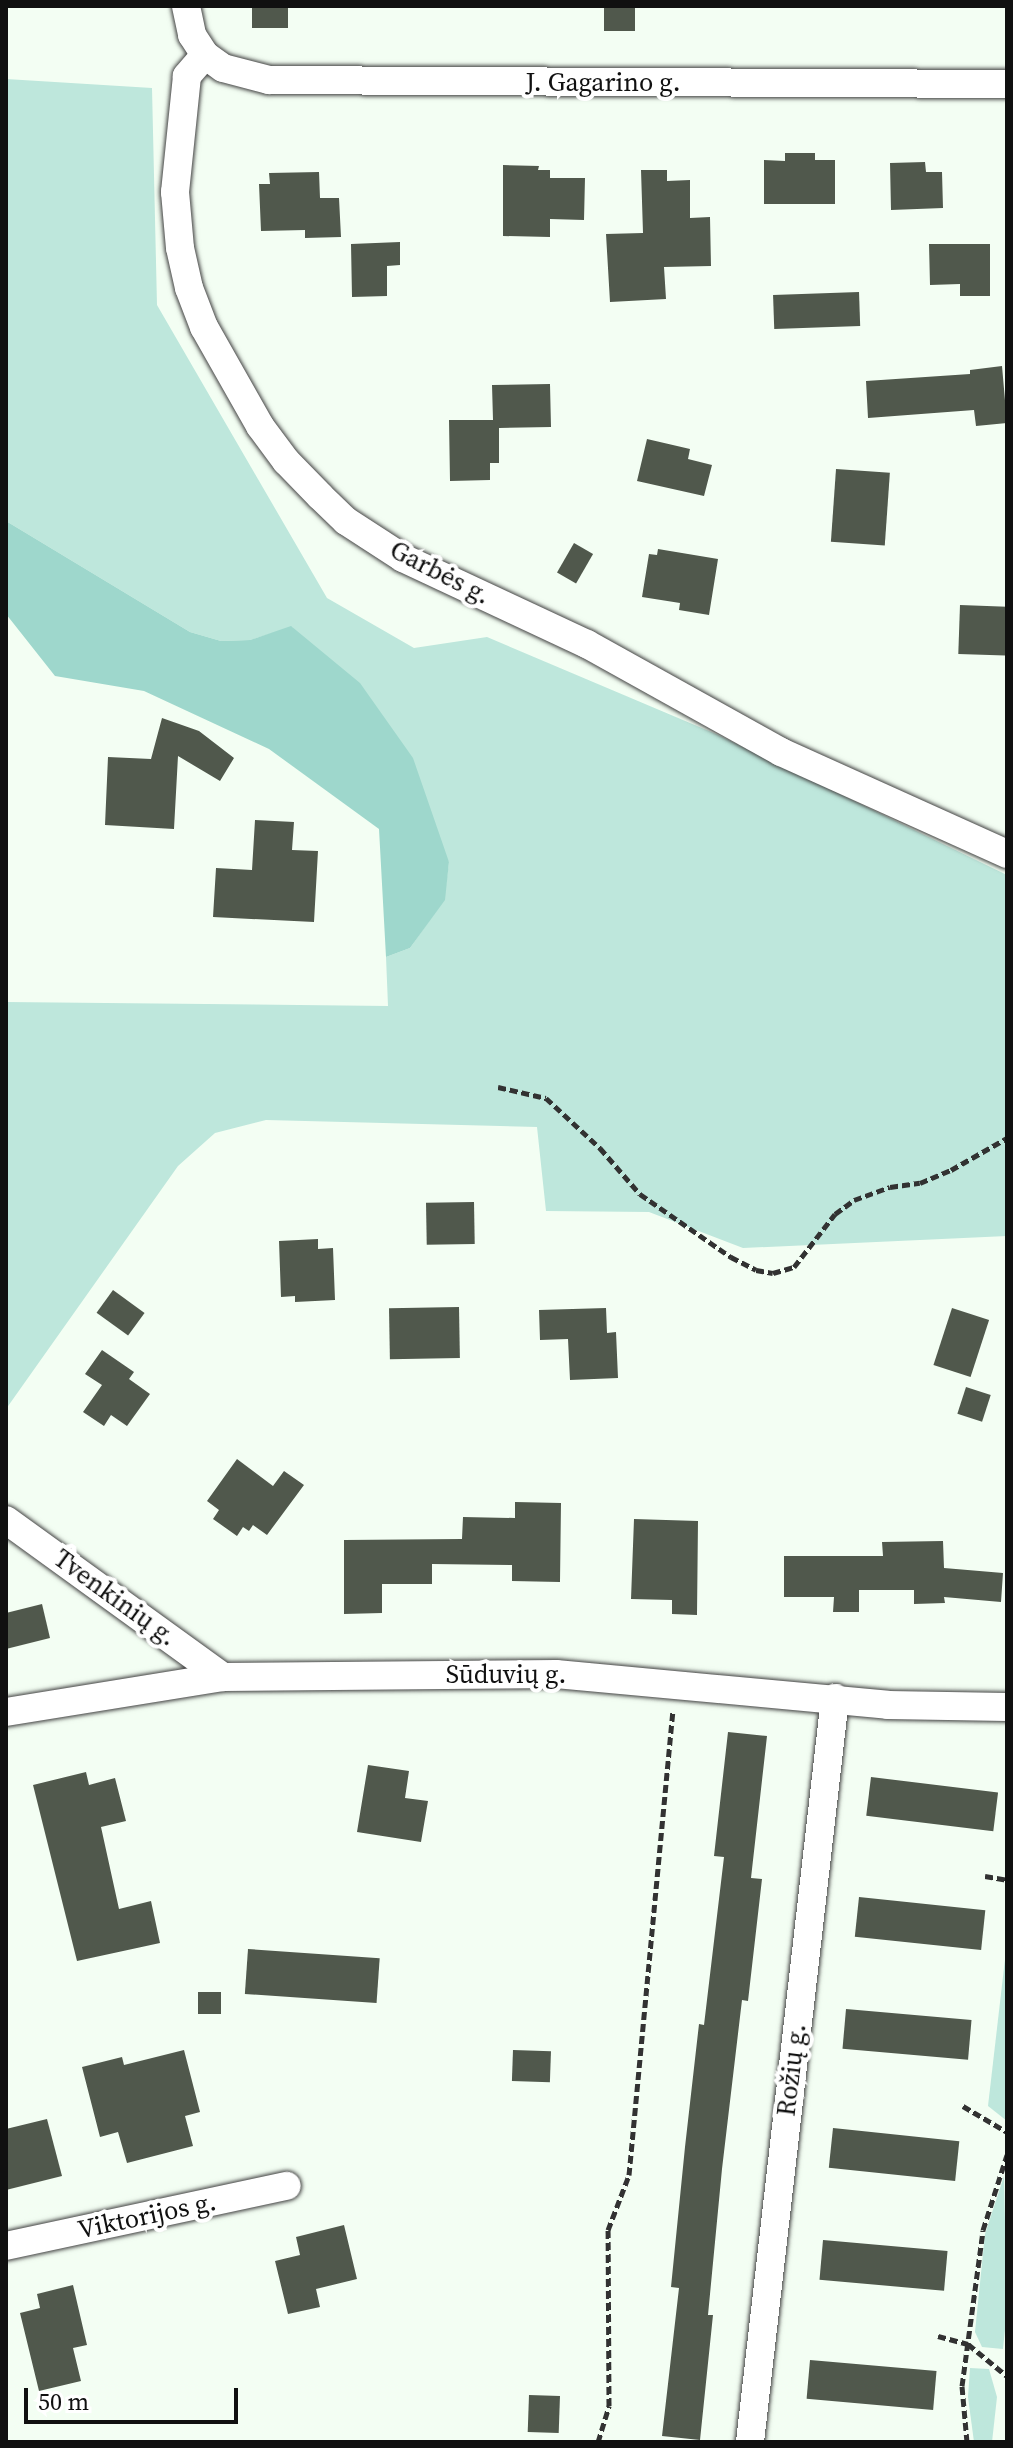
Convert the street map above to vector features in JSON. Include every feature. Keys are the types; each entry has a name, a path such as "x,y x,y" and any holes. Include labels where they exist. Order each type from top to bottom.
{"street":[{"path":"186,6 192,35 205,55"},
{"name":"J. Gagarino g.","path":"205,55 223,68 241,74 301,82 1007,84"},
{"name":"Garbės g.","path":"205,55 187,76 175,192 180,248 189,288 204,327 260,426 286,461 320,496 346,521 403,558 587,644 781,752 1007,854"},
{"name":"Tvenkinių g.","path":"6,1520 223,1677"},
{"name":"Sūduvių g.","path":"6,1712 223,1677 556,1674 966,1709 1007,1707"},
{"name":"Rožių g.","path":"750,2442 835,1698"},
{"name":"Viktorijos g.","path":"6,2246 287,2186"}],"path":[{"path":"498,1087 546,1098 600,1148 640,1194 731,1257 756,1270 773,1273 794,1267 835,1214 854,1200 890,1187 920,1183 1007,1138"},
{"path":"598,2442 609,2406 608,2230 629,2175 676,1684"},
{"path":"985,1876 1007,1880"},
{"path":"963,2106 1007,2132"},
{"path":"967,2442 962,2386 983,2230 1007,2155"},
{"path":"938,2336 968,2344 1007,2376"}],"shaded area":[{"path":"6,79 152,88 157,305 327,598 414,648 487,637 716,734 1007,875 1007,1236 743,1248 649,1212 546,1211 537,1127 266,1120 215,1133 178,1166 6,1409 6,1002 388,1006 386,957 410,948 444,900 449,862 292,627 250,640 221,641 190,632 6,521"},
{"path":"6,521 190,632 221,641 250,640 291,626 360,683 413,758 449,862 445,900 410,948 386,957 379,829 269,749 144,691 55,676 6,614"},
{"path":"1007,1942 1007,2121 988,2106"},
{"path":"1004,2176 1007,2310 1003,2349 982,2347 975,2332 985,2234"},
{"path":"970,2368 989,2369 997,2397 992,2442 974,2442 968,2397"}],"building":[{"path":"252,6 288,6 288,28 252,28"},
{"path":"604,6 635,6 635,31 604,31"},
{"path":"785,153 815,153 815,160 835,160 835,204 764,204 764,160 785,161"},
{"path":"925,162 926,172 942,172 943,208 891,210 890,163"},
{"path":"503,165 539,166 538,170 550,170 550,178 585,178 584,220 550,219 550,237 503,236"},
{"path":"641,170 667,170 667,181 690,180 690,218 710,217 711,266 664,267 666,299 610,302 606,234 643,233"},
{"path":"319,172 320,198 339,198 341,237 305,238 305,230 261,231 259,184 270,184 269,173"},
{"path":"400,242 400,265 387,266 387,296 352,297 351,244"},
{"path":"929,244 990,244 990,296 960,296 960,284 930,285"},
{"path":"859,292 860,326 774,329 773,295"},
{"path":"1002,366 1007,423 976,426 974,410 868,418 866,381 970,374 970,370"},
{"path":"550,384 551,427 499,428 499,463 490,463 490,480 450,481 449,420 493,420 492,385"},
{"path":"647,439 690,449 688,459 712,465 704,496 637,481"},
{"path":"836,469 890,473 885,546 831,542"},
{"path":"574,543 593,554 576,583 557,572"},
{"path":"658,549 718,559 709,615 679,610 680,603 642,597 649,554 657,555"},
{"path":"960,605 1007,607 1005,656 958,654"},
{"path":"162,718 199,731 234,758 220,781 178,756 174,829 105,825 108,757 151,759"},
{"path":"255,820 294,822 292,850 318,851 314,922 213,917 216,868 252,870"},
{"path":"474,1202 475,1244 427,1245 426,1203"},
{"path":"318,1239 318,1249 333,1248 335,1300 295,1302 295,1296 281,1297 279,1241"},
{"path":"113,1290 145,1313 128,1336 97,1313"},
{"path":"459,1307 460,1358 390,1359 389,1308"},
{"path":"606,1308 607,1333 616,1332 618,1378 570,1380 568,1339 540,1340 539,1310"},
{"path":"952,1308 989,1320 971,1377 933,1365"},
{"path":"102,1350 134,1372 129,1379 150,1394 127,1426 111,1415 104,1426 83,1412 102,1385 85,1374"},
{"path":"966,1387 991,1395 982,1422 957,1414"},
{"path":"237,1459 273,1486 284,1471 304,1485 267,1535 253,1525 249,1531 243,1527 237,1536 213,1519 219,1510 207,1501"},
{"path":"515,1502 561,1503 560,1582 512,1581 512,1565 432,1564 432,1584 382,1584 382,1613 344,1614 344,1540 462,1539 463,1517 515,1518"},
{"path":"634,1519 698,1521 697,1615 672,1614 672,1600 631,1599"},
{"path":"943,1541 944,1568 1003,1573 1001,1602 944,1597 945,1603 914,1604 914,1590 859,1590 859,1612 833,1612 834,1597 784,1597 784,1556 883,1556 882,1542"},
{"path":"42,1604 50,1638 6,1649 6,1613"},
{"path":"728,1732 767,1736 751,1878 762,1879 748,2001 742,2000 722,2169 708,2315 713,2315 700,2440 662,2436 679,2288 671,2287 685,2147 699,2024 704,2025 724,1857 714,1856"},
{"path":"368,1765 409,1771 405,1798 428,1801 421,1842 357,1832"},
{"path":"86,1772 89,1785 115,1778 126,1821 101,1827 119,1909 151,1901 160,1943 77,1961 33,1785"},
{"path":"871,1777 998,1793 993,1831 866,1816"},
{"path":"859,1897 985,1910 981,1950 855,1937"},
{"path":"248,1949 380,1958 377,2003 245,1994"},
{"path":"198,1992 221,1992 221,2014 198,2014"},
{"path":"846,2009 972,2020 968,2060 843,2049"},
{"path":"184,2050 200,2112 185,2116 193,2146 127,2163 118,2132 100,2137 82,2067 122,2057 124,2065"},
{"path":"513,2050 551,2051 550,2082 512,2081"},
{"path":"47,2119 62,2176 6,2190 6,2129"},
{"path":"833,2128 959,2141 955,2181 829,2168"},
{"path":"344,2225 357,2279 316,2289 320,2307 288,2314 275,2261 300,2255 296,2237"},
{"path":"823,2240 948,2251 944,2291 820,2280"},
{"path":"73,2285 87,2345 73,2348 81,2381 39,2391 20,2313 40,2308 37,2294"},
{"path":"810,2360 937,2371 933,2410 807,2399"},
{"path":"529,2395 560,2396 559,2433 528,2432"}]}
